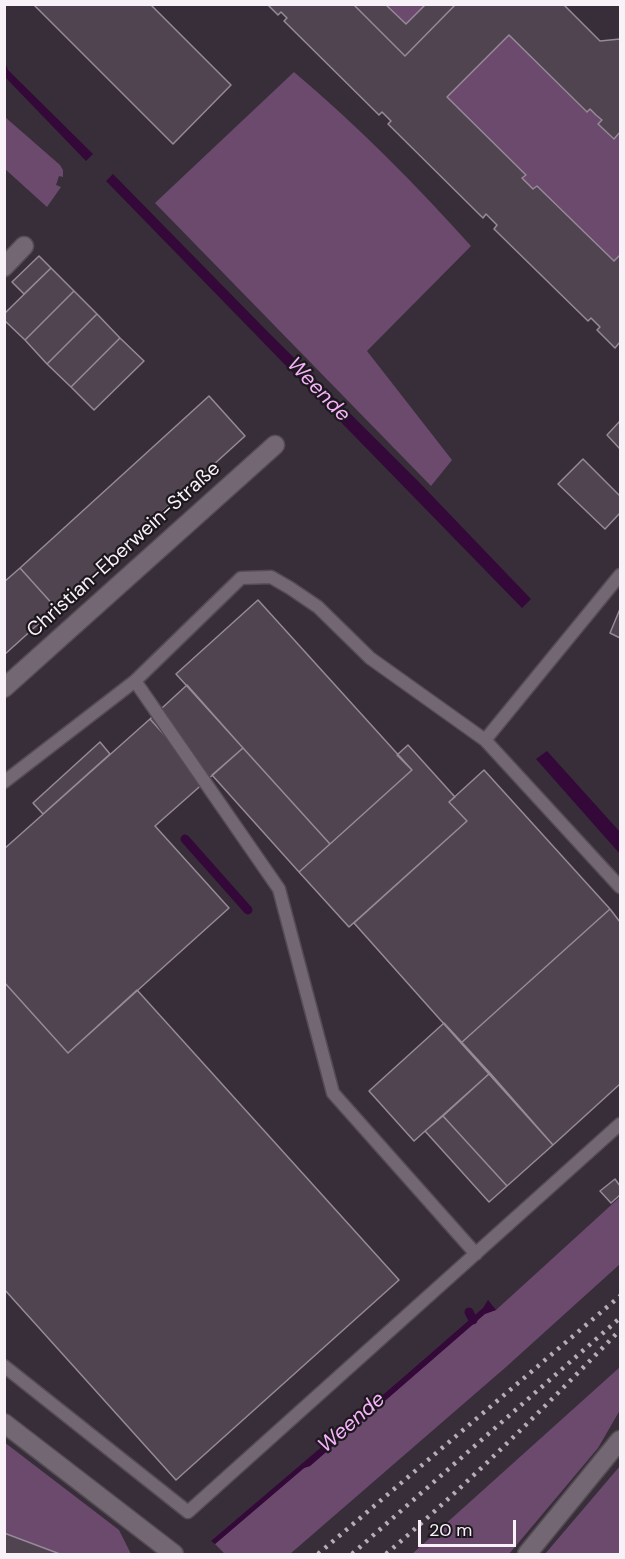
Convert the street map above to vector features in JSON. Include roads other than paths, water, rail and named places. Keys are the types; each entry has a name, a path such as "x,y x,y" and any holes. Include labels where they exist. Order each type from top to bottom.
{"street":[{"path":"4,267 24,246"},
{"name":"Christian-Eberwein-Straße","path":"4,688 274,445"},
{"path":"4,1423 174,1554"},
{"path":"526,1554 621,1440"}],"lane":[{"path":"485,740 621,575"},
{"path":"4,782 135,681 241,578 271,577 318,607 370,658 485,740 621,887"},
{"path":"135,681 279,889 333,1093 476,1254"},
{"path":"4,1366 188,1512 621,1124"}],"water":[{"path":"5,62 8,70 93,154 86,161 5,77"},
{"name":"Weende","path":"113,174 416,479 531,599 522,608 106,181"},
{"path":"547,751 620,832 620,854 536,759"},
{"name":"Weende","path":"488,1300 496,1310 485,1314 310,1466 304,1468 215,1544 211,1541 398,1382 483,1308"}],"waterway":[{"path":"185,839 248,910"},
{"path":"469,1312 473,1320"}],"railway":[{"path":"318,1554 620,1296"},
{"path":"352,1554 620,1318"},
{"path":"386,1554 506,1445 620,1330"}]}
